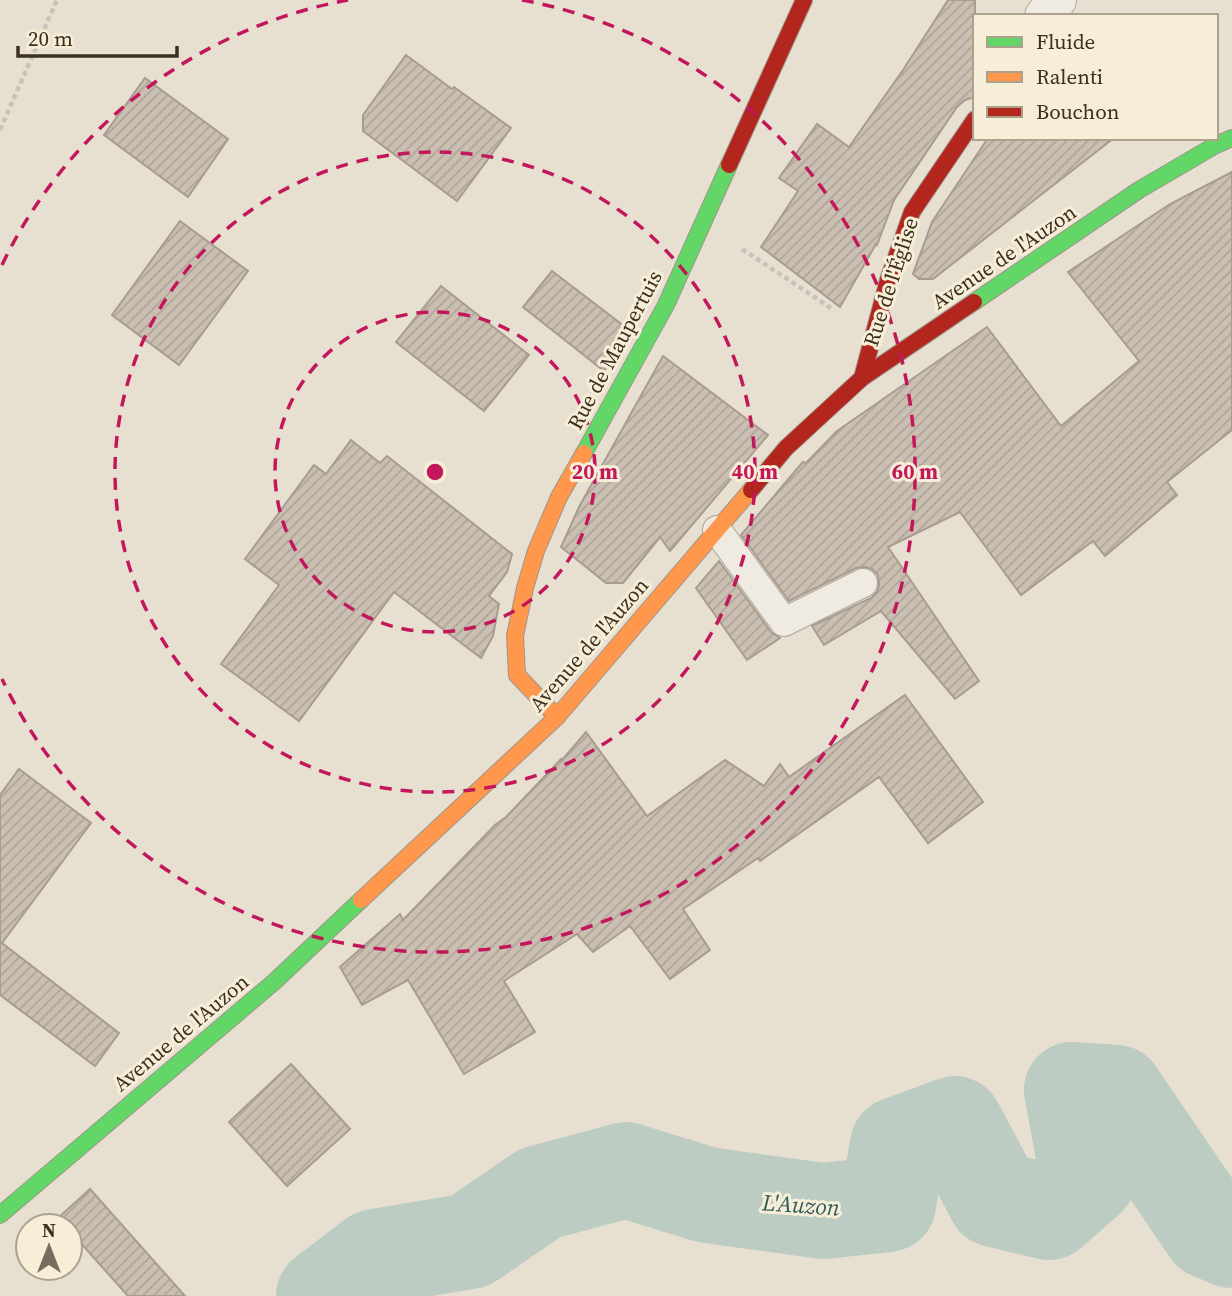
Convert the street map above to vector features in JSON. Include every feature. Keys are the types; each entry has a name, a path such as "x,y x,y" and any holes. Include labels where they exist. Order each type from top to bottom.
{"main road":[{"name":"Rue de Maupertuis","path":"557,717 517,675 515,636 536,551 559,497 666,305 804,0"},
{"name":"Rue de l'Église","path":"862,378 888,280 912,212 973,122"},
{"name":"Avenue de l'Auzon","path":"0,1215 274,982 557,717 786,449 862,378 1139,190 1232,138"}],"street":[{"path":"1046,14 1057,0"}],"lane":[{"path":"717,530 784,622 863,583"}],"path":[{"path":"0,130 57,0"},
{"path":"703,223 873,335"}],"building":[{"path":"948,0 975,0 973,98 957,107 894,200 877,245 840,307 761,247 798,191 779,178 817,124 849,147"},
{"path":"406,55 511,128 457,201 363,131 363,115"},
{"path":"145,78 228,139 188,197 104,135"},
{"path":"987,140 1111,140 933,279 919,279 913,274 932,222"},
{"path":"1232,172 1232,430 1167,482 1177,495 1105,556 1093,541 1021,595 960,512 888,547 979,681 955,699 881,611 824,645 812,626 871,598 877,592 878,575 872,569 856,568 789,601 741,535 802,463 806,463 837,431 987,327 1061,426 1139,361 1068,272 1170,204"},
{"path":"180,221 248,271 179,365 112,315"},
{"path":"552,271 624,326 615,339 621,341 604,371 523,307"},
{"path":"441,286 529,355 484,411 396,342"},
{"path":"663,356 768,435 670,551 660,537 623,583 606,583 561,547 579,507"},
{"path":"351,440 380,463 387,456 512,554 507,572 489,596 499,604 493,636 481,658 394,592 299,721 221,664 279,585 245,559 314,465 326,474"},
{"path":"719,561 771,632 780,638 747,660 696,588"},
{"path":"905,695 983,802 928,843 879,777 760,861 758,858 683,909 710,950 670,979 630,926 593,952 577,934 504,981 535,1032 464,1074 408,980 362,1005 340,967 400,914 403,920 562,760 586,732 647,816 725,760 764,786 780,764 789,777"},
{"path":"19,769 91,823 2,943 119,1033 95,1066 0,995 0,795"},
{"path":"291,1064 350,1129 287,1186 229,1122"},
{"path":"90,1189 185,1296 128,1296 84,1247 84,1212 65,1212"}],"waterway":[{"name":"L'Auzon","path":"324,1296 375,1257 470,1241 540,1193 626,1170 707,1195 823,1211 888,1204 898,1145 955,1124 995,1199 1049,1212 1088,1178 1072,1090 1116,1093 1210,1231 1232,1240"}],"traffic: fast":[{"path":"974,302 1139,190 1232,138"},
{"path":"584,453 666,305 729,165"},
{"path":"0,1215 274,982 361,900"}],"traffic: slow":[{"path":"557,717 517,675 515,636 536,551 559,497 584,453"},
{"path":"361,900 557,717 751,490"}],"traffic: jam":[{"path":"729,165 804,0"},
{"path":"862,378 888,280 912,212 973,122"},
{"path":"751,490 786,448 862,378 974,302"}]}
